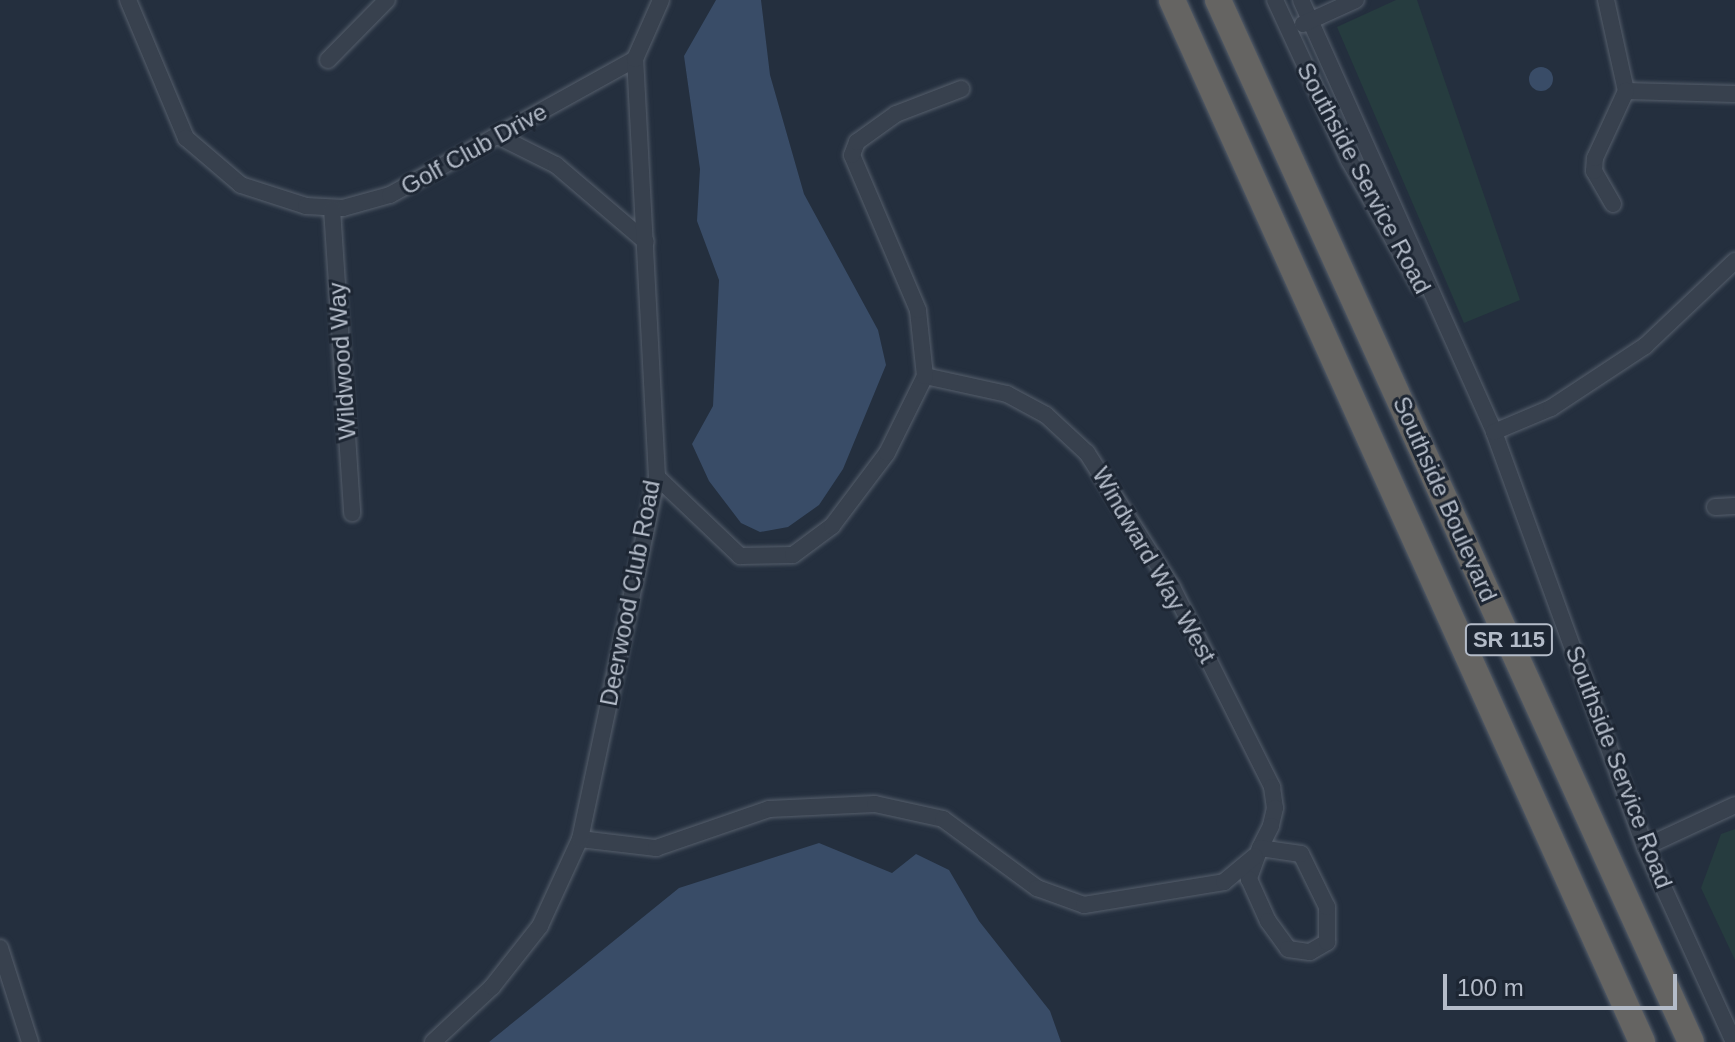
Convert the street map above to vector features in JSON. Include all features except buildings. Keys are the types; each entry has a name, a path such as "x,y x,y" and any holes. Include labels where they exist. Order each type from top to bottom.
{"highway":[{"name":"Southside Boulevard","path":"1172,0 1642,1042"},
{"name":"Southside Boulevard","path":"1218,0 1691,1042"}],"street":[{"name":"Golf Club Drive","path":"128,0 164,98 202,154 257,193 332,209 390,195 635,59"},
{"path":"328,60 387,0"},
{"name":"Deerwood Club Road","path":"433,1042 492,987 540,926 580,839 657,477 635,59 661,0"},
{"name":"Southside Service Road","path":"1275,0 1349,160 1458,354"},
{"name":"Southside Service Road","path":"1301,0 1494,432 1645,847 1734,1042"},
{"path":"1288,30 1356,0"},
{"path":"1606,0 1626,91 1595,158 1594,171 1613,204"},
{"path":"657,477 740,556 793,555 819,541 887,453 925,376 918,310 852,155 857,142 896,114 961,89"},
{"path":"1626,91 1735,94"},
{"path":"498,136 556,165 646,242"},
{"name":"Wildwood Way","path":"332,209 352,513"},
{"path":"1494,432 1551,408 1645,346 1735,261"},
{"name":"Windward Way West","path":"925,376 1007,394 1046,415 1087,453 1172,587 1272,787 1275,808 1260,848 1249,879 1268,921 1288,949 1310,952 1327,942 1327,907 1301,854 1260,848"},
{"path":"1715,507 1735,506"},
{"path":"580,839 656,848 769,809 875,804 943,819 1037,888 1084,905 1224,882 1260,848"},
{"path":"1645,847 1735,805"},
{"path":"0,948 30,1042"}],"green space":[{"path":"1396,0 1417,0 1520,300 1464,323 1337,27"},
{"path":"1735,829 1735,960 1701,888 1721,834"}],"water":[{"path":"716,0 761,0 770,75 804,194 878,330 886,365 843,469 819,505 788,527 760,532 741,523 709,481 692,444 713,406 719,280 697,221 700,169 684,56"},
{"path":"1541,67 1549,71 1553,79 1549,87 1541,91 1533,87 1529,79 1533,71"},
{"path":"819,843 892,873 916,854 949,870 979,921 1050,1011 1061,1042 489,1042 679,888"}]}
